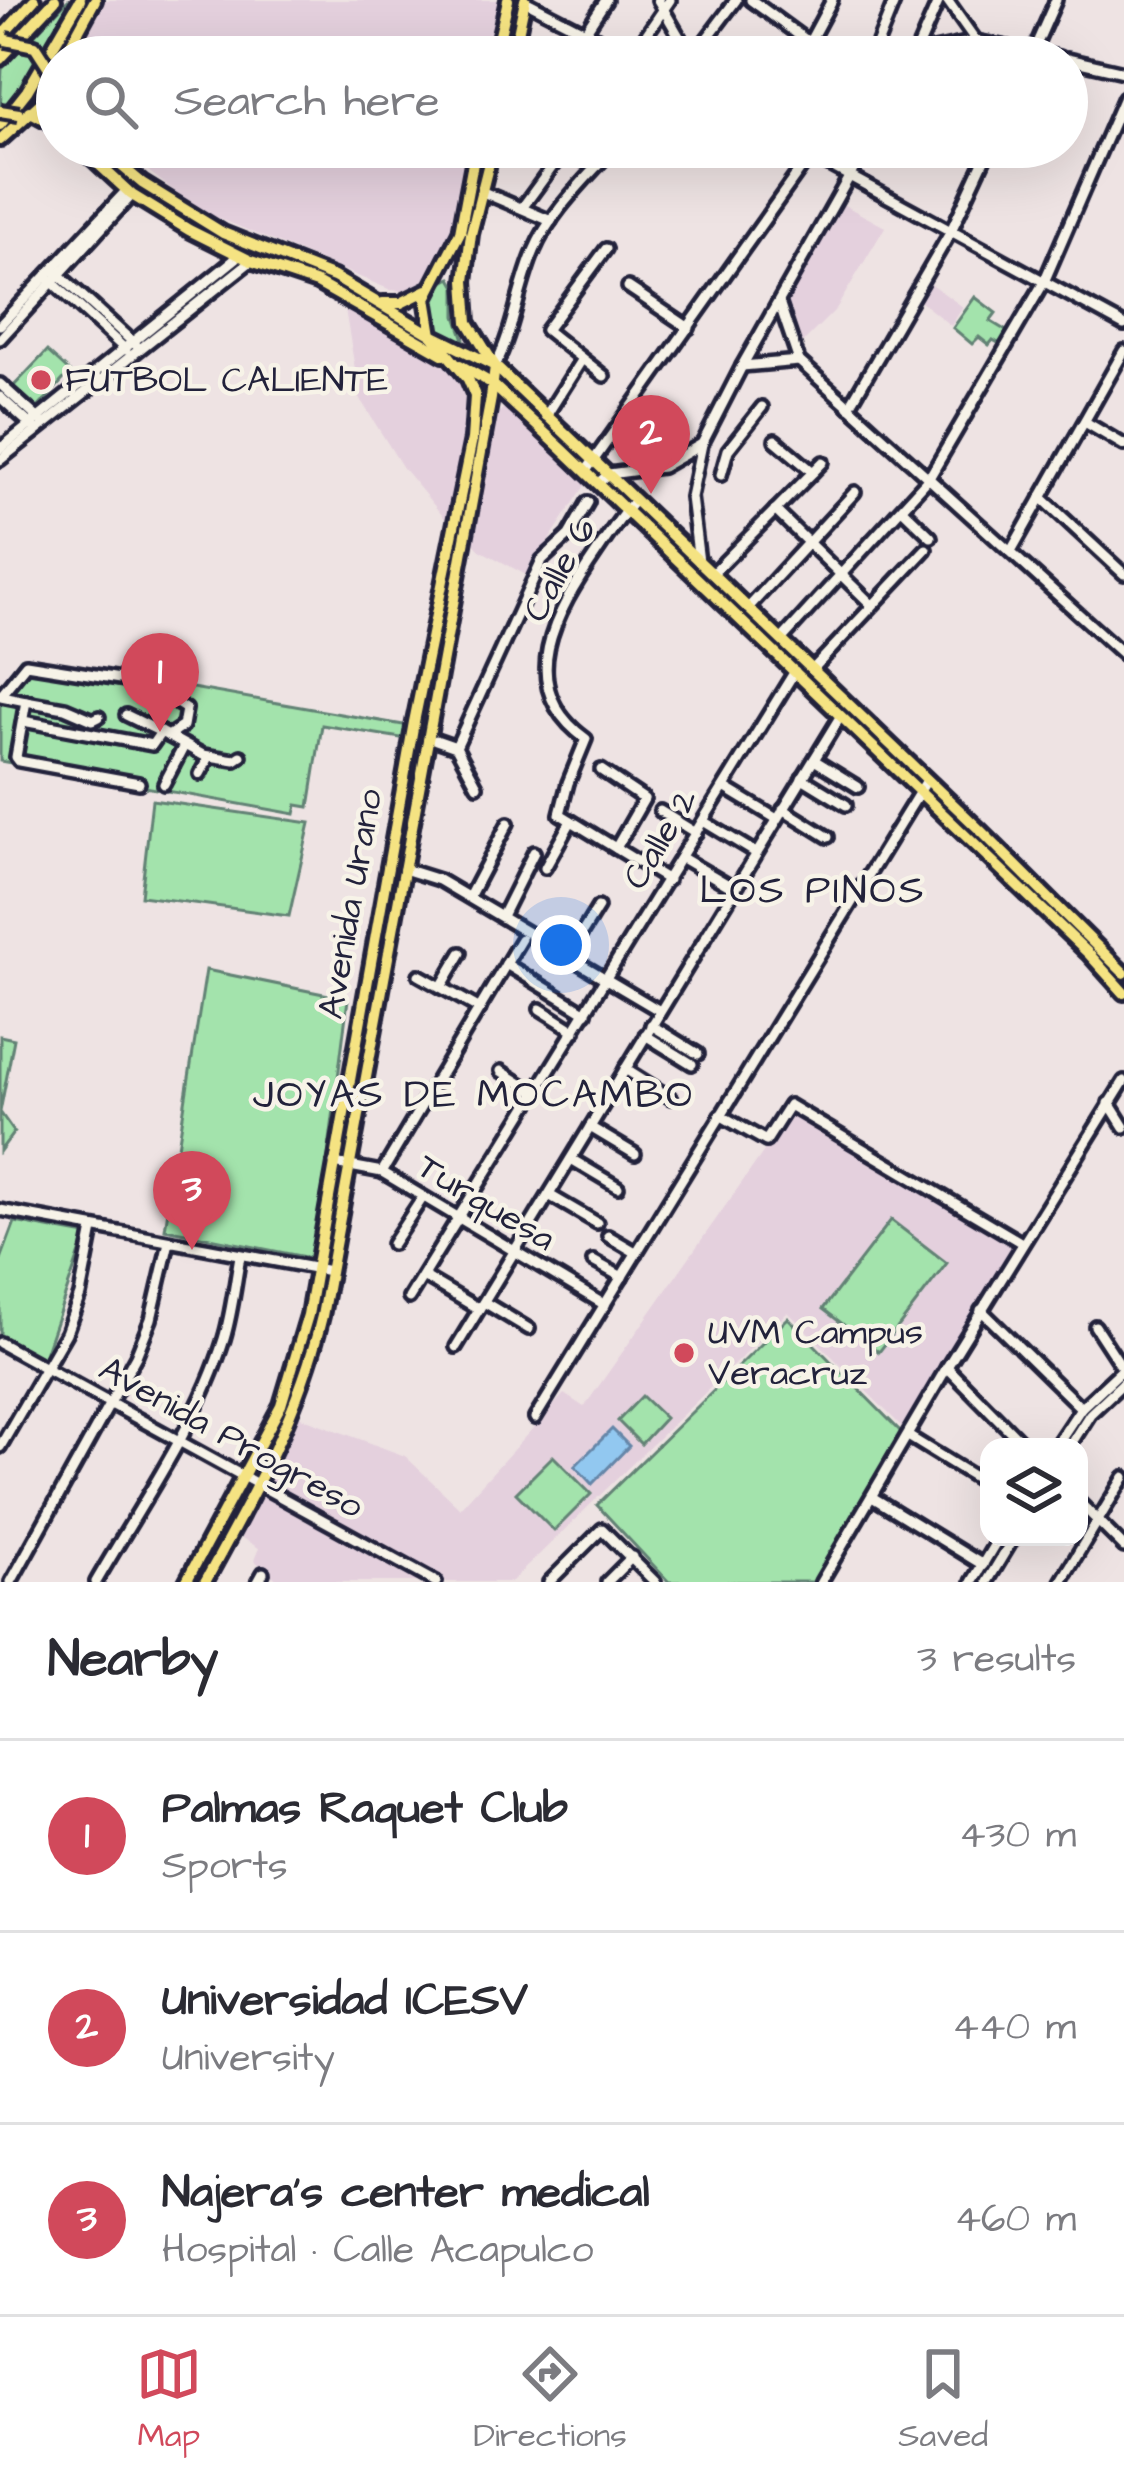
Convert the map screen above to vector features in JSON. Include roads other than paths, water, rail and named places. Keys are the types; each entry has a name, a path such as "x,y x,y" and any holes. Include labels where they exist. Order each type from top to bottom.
{"main road":[{"path":"34,0 2,40 36,48"},
{"path":"0,59 55,0"},
{"path":"60,36 80,0"},
{"path":"75,36 95,0"},
{"path":"499,36 508,0"},
{"path":"518,36 525,1"},
{"path":"1,118 36,72"},
{"path":"0,140 36,97"},
{"path":"1,118 24,112 36,117"},
{"path":"103,168 129,192 189,230 495,366"},
{"path":"124,168 248,245 334,277 380,303 392,318 491,383 590,466 609,474 631,505 795,671 1124,993"},
{"path":"454,361 432,335 426,315 430,288 460,232 472,168"},
{"path":"488,168 465,280 468,322 495,366 546,416 590,466 598,483 712,574 1124,973"},
{"path":"189,230 197,217"},
{"path":"440,273 454,273 465,280"},
{"path":"380,303 401,303 430,288"},
{"name":"Avenida Urano","path":"186,1582 246,1475 294,1368 316,1269 476,415 475,396 454,361"},
{"name":"Avenida Urano","path":"205,1582 260,1483 309,1373 431,738 495,366"},
{"path":"488,419 500,404 516,405"},
{"path":"399,811 415,813"}],"street":[{"path":"546,11 554,0"},
{"path":"583,36 607,0"},
{"path":"708,36 736,0"},
{"path":"751,0 800,36"},
{"path":"813,36 832,0"},
{"path":"880,36 895,0"},
{"path":"925,36 944,0 972,36"},
{"path":"1040,36 1056,0"},
{"path":"525,1 593,36"},
{"path":"664,3 681,36"},
{"path":"644,36 664,3"},
{"path":"1088,64 1124,72"},
{"path":"781,640 929,478 1044,282 1124,97"},
{"path":"522,208 551,168"},
{"path":"495,366 535,246 595,168"},
{"path":"590,466 802,168"},
{"path":"837,168 1124,325"},
{"path":"699,562 691,497 705,439 855,168"},
{"path":"849,407 950,232 980,168"},
{"path":"0,339 129,192"},
{"path":"483,192 551,220"},
{"path":"604,376 546,330 606,249"},
{"path":"0,460 38,424 245,258"},
{"path":"0,326 53,276"},
{"path":"53,276 132,350"},
{"path":"628,287 689,328"},
{"path":"779,302 799,361 1122,648"},
{"path":"1011,551 1123,356"},
{"path":"546,416 582,359"},
{"path":"742,366 799,361"},
{"path":"0,384 38,424"},
{"path":"0,397 38,424"},
{"path":"721,475 728,450 762,406"},
{"path":"1084,422 1124,446"},
{"path":"0,448 38,424"},
{"path":"705,439 728,450"},
{"path":"598,483 609,474 662,467 705,439"},
{"path":"775,440 813,472"},
{"path":"712,574 823,462"},
{"path":"748,608 855,492"},
{"path":"1041,497 1124,574"},
{"path":"456,747 542,560 569,535 588,502"},
{"name":"Calle 6","path":"572,821 560,814 586,739 564,724 552,703 547,648 567,599 631,505"},
{"path":"902,508 931,537"},
{"path":"776,510 872,605"},
{"path":"812,670 926,549"},
{"path":"99,717 93,720 65,707 1,697 26,664 170,686 170,699 187,709 174,737 164,784"},
{"name":"Calle 2","path":"409,1298 795,671"},
{"path":"26,701 19,761 139,783"},
{"path":"126,715 209,757 235,760 241,756"},
{"path":"456,1347 841,717"},
{"path":"23,721 152,745 174,737"},
{"path":"413,733 456,747 477,786"},
{"path":"200,774 209,757"},
{"path":"814,760 858,788"},
{"path":"601,770 644,799 616,848"},
{"path":"802,778 846,805"},
{"path":"535,1418 927,780"},
{"path":"724,787 828,837"},
{"path":"660,811 696,833"},
{"path":"545,868 572,821 668,880"},
{"path":"703,821 757,853"},
{"path":"469,897 508,824"},
{"path":"502,916 534,852"},
{"path":"682,858 735,889"},
{"path":"404,869 428,874 660,1011"},
{"path":"569,954 598,907"},
{"path":"382,1172 521,939"},
{"path":"440,987 461,953"},
{"path":"506,964 586,1012"},
{"path":"419,975 480,1009"},
{"path":"539,1010 575,1031"},
{"path":"648,1030 695,1059"},
{"path":"625,1069 671,1098"},
{"path":"500,1071 537,1094"},
{"path":"821,1582 981,1310 1124,1081"},
{"path":"1109,1103 1124,1127"},
{"path":"720,1115 766,1141 789,1106 1022,1244"},
{"path":"590,1127 635,1154"},
{"path":"571,1159 618,1187"},
{"name":"Turquesa","path":"334,1162 382,1172 605,1305"},
{"path":"549,1195 597,1223"},
{"path":"392,1244 423,1197"},
{"path":"0,1210 331,1271"},
{"path":"0,1447 73,1315 93,1229"},
{"path":"608,1236 637,1253"},
{"path":"0,1575 12,1582 136,1356 151,1319 169,1243"},
{"path":"96,1582 206,1385 226,1334 241,1256"},
{"path":"593,1261 622,1277"},
{"path":"422,1278 529,1329"},
{"path":"981,1310 1081,1408"},
{"path":"1061,1438 1081,1408 1124,1369 1095,1326"},
{"name":"Avenida Progreso","path":"0,1343 436,1582"},
{"path":"947,1367 1017,1438"},
{"path":"1075,1438 1090,1414 1124,1382"},
{"path":"908,1436 980,1480"},
{"path":"1061,1582 1124,1477"},
{"path":"872,1497 982,1564"},
{"path":"1088,1512 1124,1547"},
{"path":"549,1582 602,1528 655,1582"},
{"path":"972,1582 993,1546"},
{"path":"987,1582 1009,1546"},
{"path":"607,1582 632,1557"}],"water":[{"path":"612,1429 629,1446 592,1484 575,1466"}],"place":[{"name":"FUTBOL CALIENTE","path":"41,380"},
{"name":"Universidad ICESV","path":"651,494"},
{"name":"Palmas Raquet Club","path":"160,732"},
{"name":"Najera’s center medical","path":"192,1250"},
{"name":"UVM Campus Veracruz","path":"684,1353"}],"district":[{"name":"LOS PINOS","path":"813,892"},
{"name":"JOYAS DE MOCAMBO","path":"474,1096"}]}
